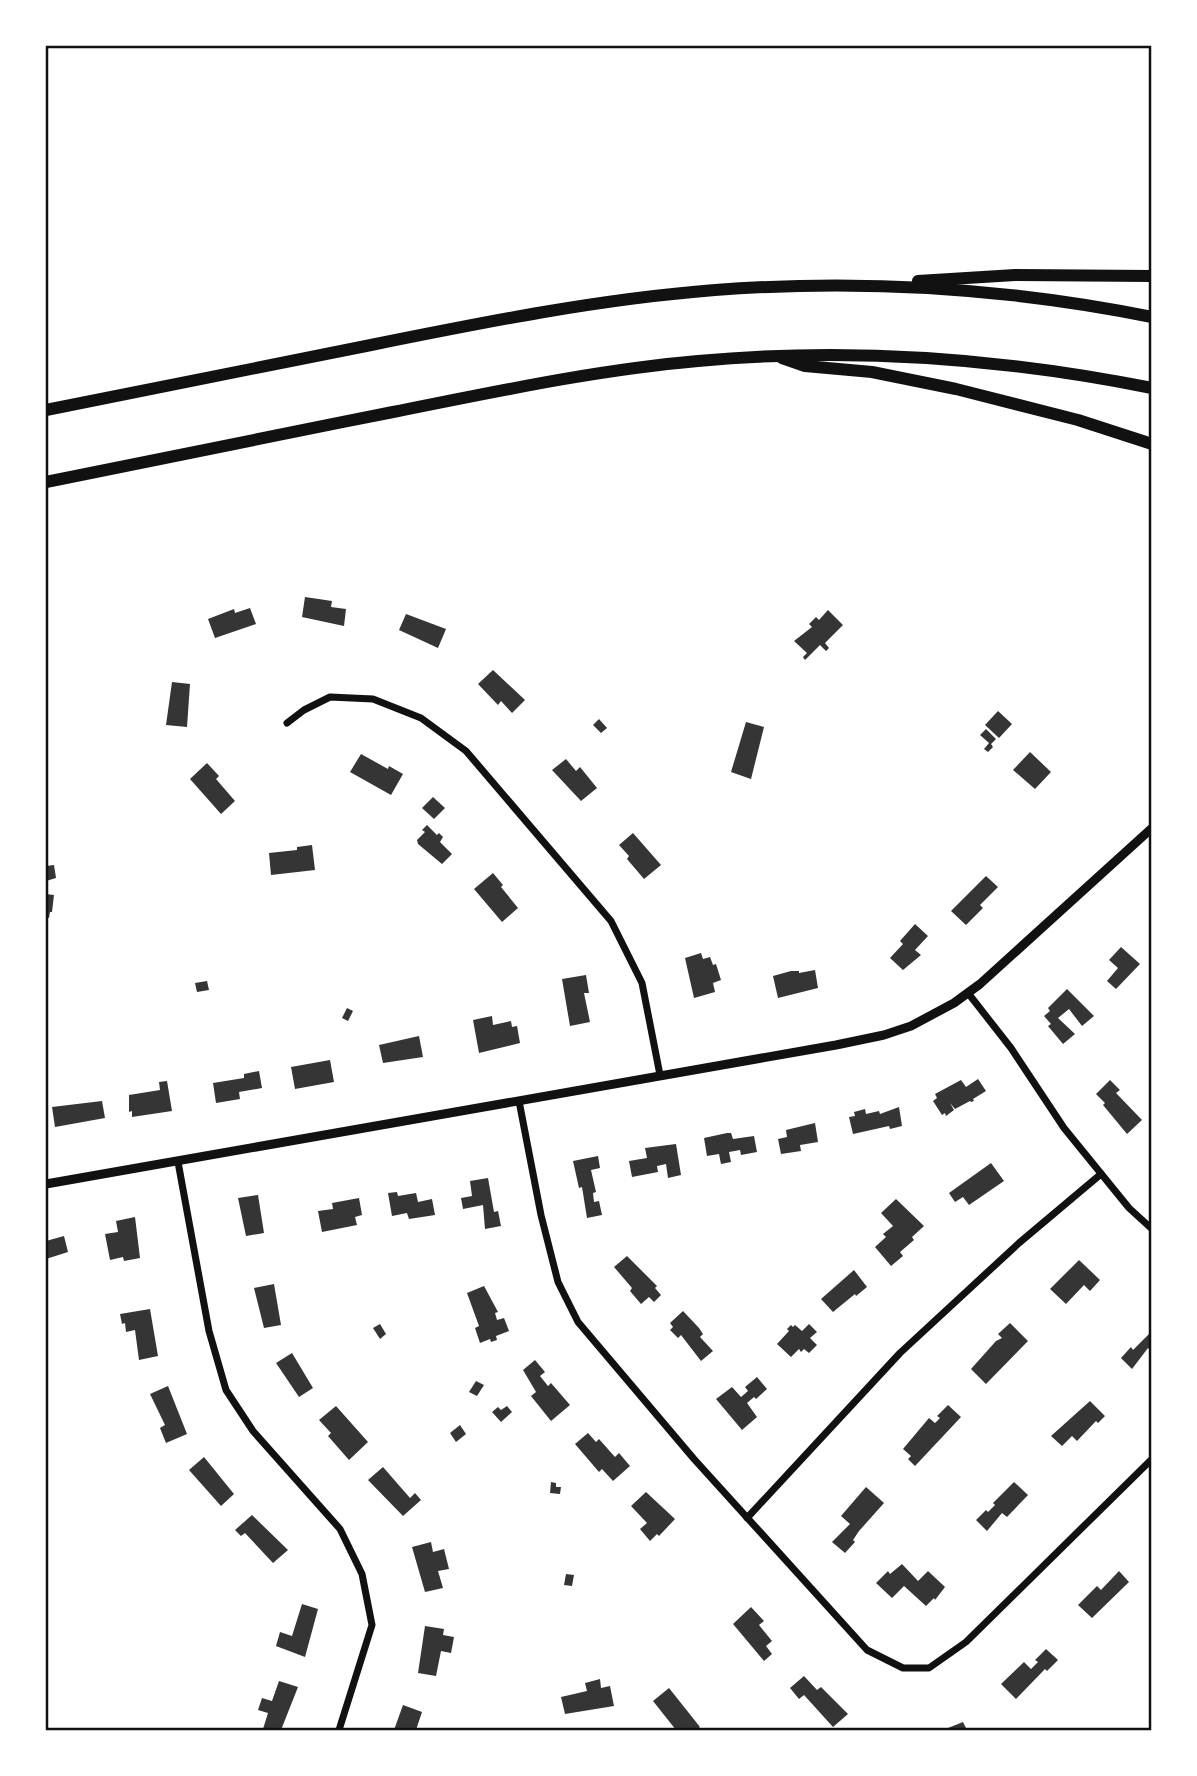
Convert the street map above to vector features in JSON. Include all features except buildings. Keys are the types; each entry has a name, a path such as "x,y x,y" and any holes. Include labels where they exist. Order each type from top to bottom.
{"highway":[{"path":"875,286 1016,275 1152,276"},
{"path":"46,410 462,326 586,305 715,290 875,286 958,290 1038,298 1152,317"},
{"path":"46,482 572,377 688,362 779,356 878,355 971,361 1066,372 1152,388"},
{"path":"779,356 805,366 872,372 946,387 1078,420 1152,444"}],"street":[{"path":"287,723 304,710 330,697 373,699 421,718 466,751 611,921 642,984 660,1075"},
{"path":"46,1184 884,1035 911,1026 968,993 1151,830"},
{"path":"968,993 1011,1048 1064,1128 1129,1208 1152,1229"},
{"path":"519,1101 541,1215 558,1282 578,1322 694,1459 867,1650 904,1668 929,1668 966,1642 1152,1459"},
{"path":"178,1162 209,1331 226,1390 253,1431 340,1529 362,1574 372,1625 340,1731"},
{"path":"747,1518 900,1353 1019,1243 1101,1174"}]}
